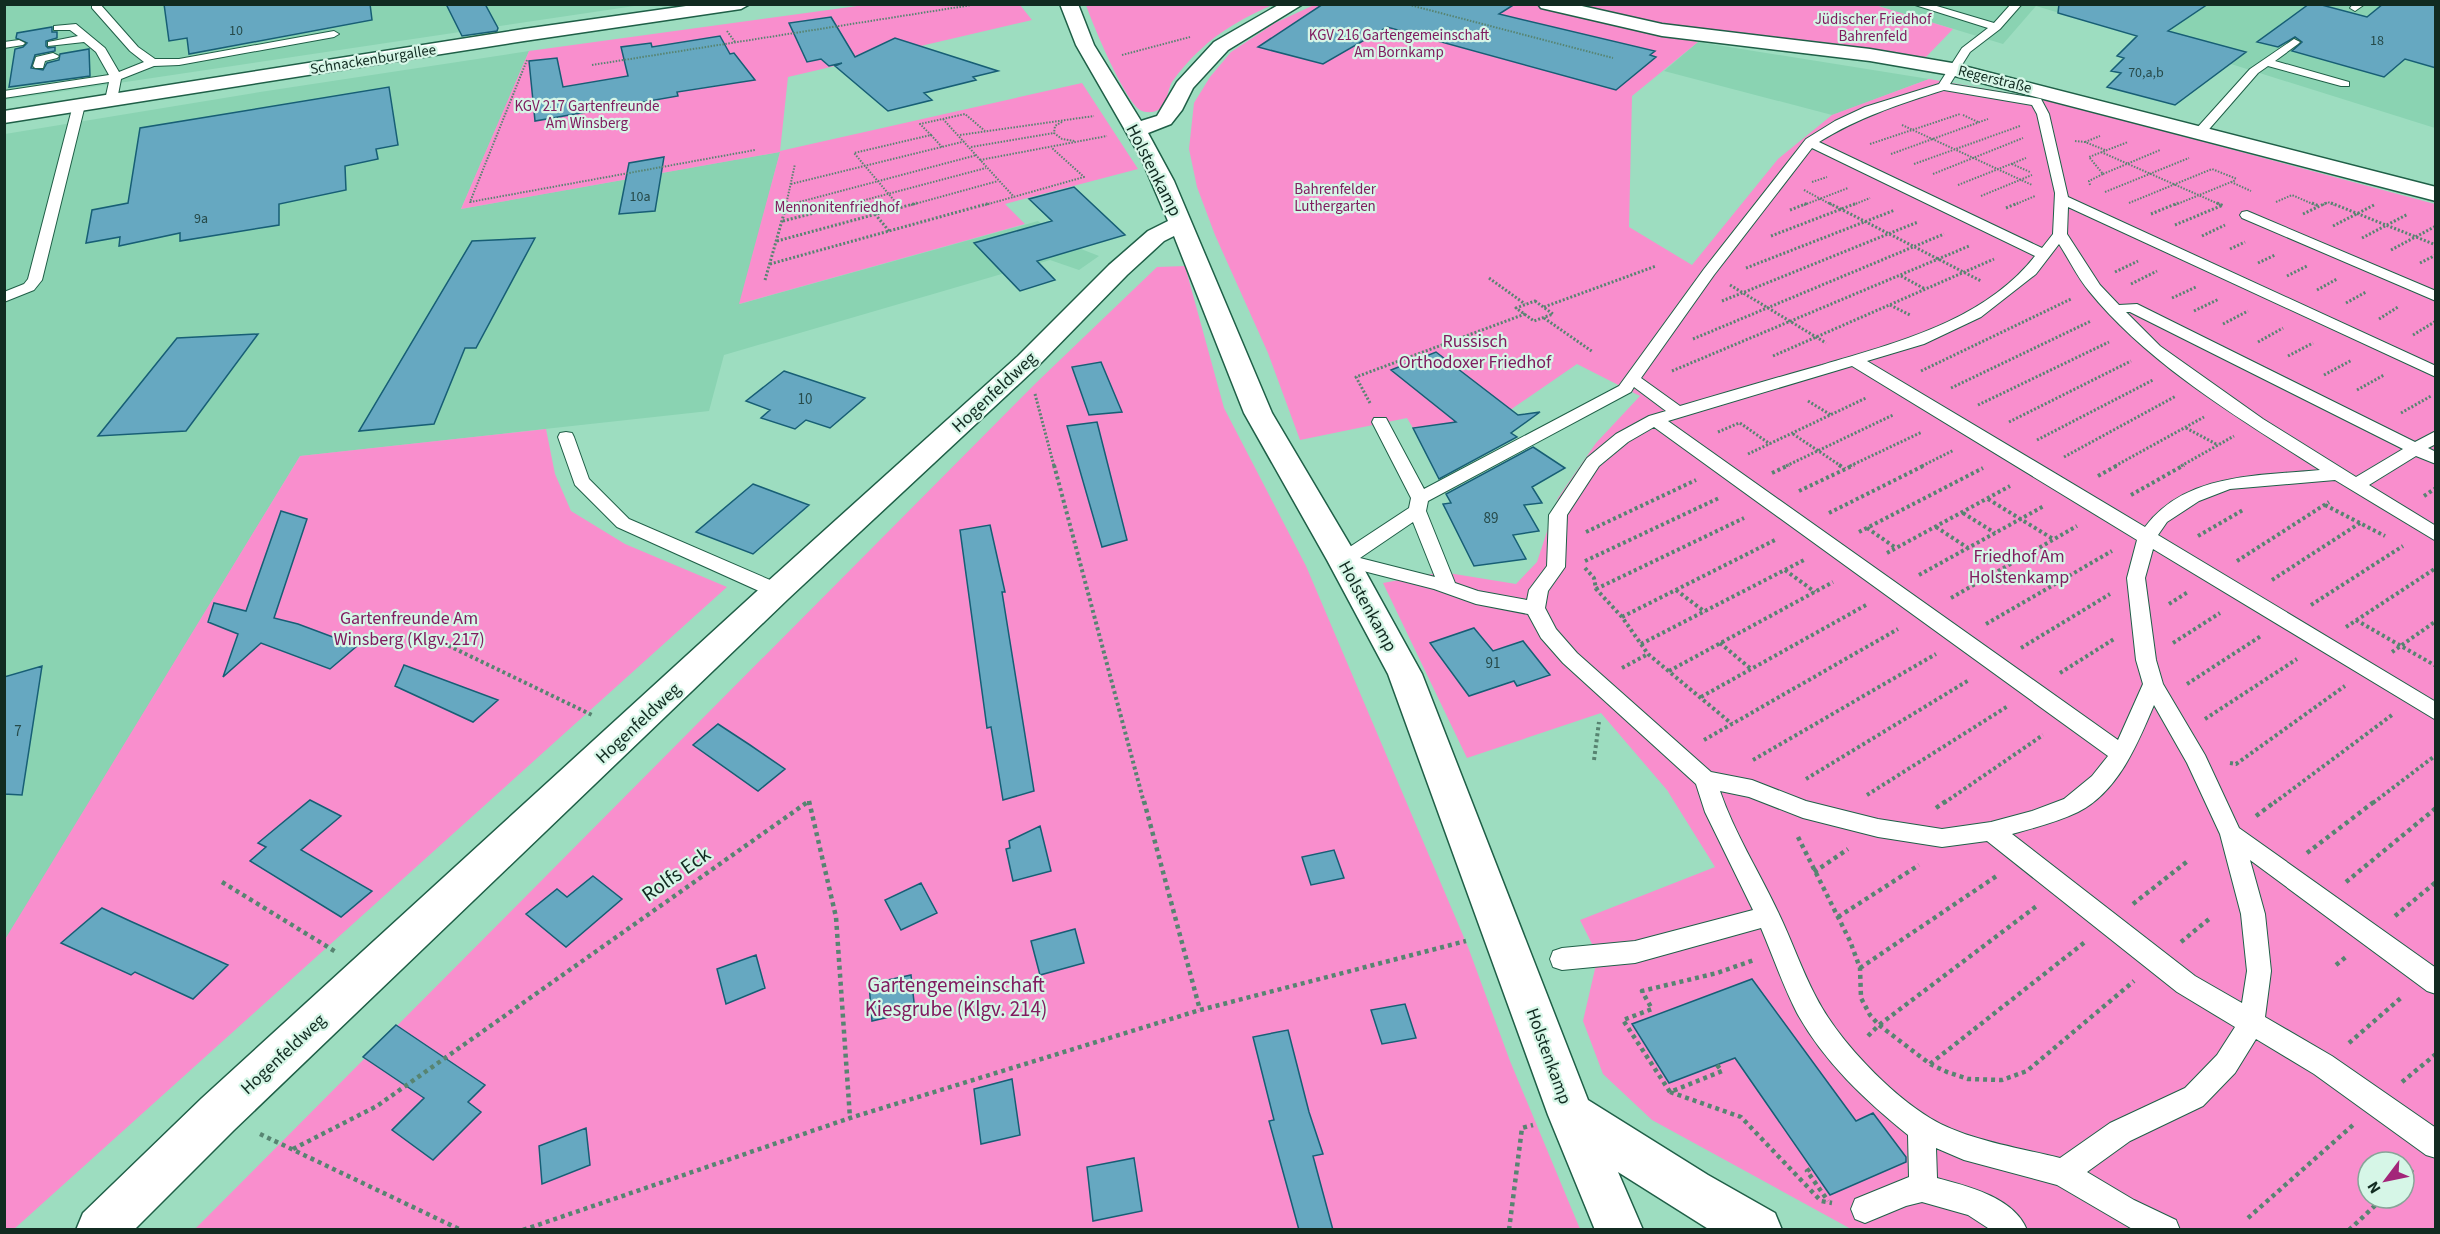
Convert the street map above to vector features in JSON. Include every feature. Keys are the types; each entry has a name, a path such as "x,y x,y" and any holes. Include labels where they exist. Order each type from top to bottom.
{"street":[{"name":"Schnackenburgallee","path":"4,117 524,35 741,4"},
{"name":"Holstenkamp","path":"1069,4 1125,133 1152,158 1258,413 1405,674 1571,1115 1619,1230"},
{"path":"1125,133 1164,120 1172,110 1184,86 1221,46 1294,4"},
{"name":"Regerstraße","path":"1547,4 1662,30 1859,54 1948,77 2200,132 2436,194"},
{"name":"Hogenfeldweg","path":"100,1230 218,1114 628,733 777,591 1027,362 1118,270 1156,236 1181,224"},
{"path":"1571,1115 1691,1192 1758,1230"}],"lane":[{"path":"1917,4 1996,27"},
{"path":"1342,560 1419,504 1636,382 1648,358 1714,275 1810,142 1839,124 1948,77 1966,50 1996,27 2017,4"},
{"path":"96,6 134,49 152,63"},
{"path":"39,65 72,26 99,56 111,100"},
{"path":"54,45 99,56 152,63 209,57 334,34"},
{"path":"4,37 18,43"},
{"path":"2200,132 2254,71 2294,42"},
{"path":"4,45 18,43"},
{"path":"4,53 18,43"},
{"path":"90,76 99,56"},
{"path":"4,95 24,92 99,56"},
{"path":"2266,62 2345,84"},
{"path":"1948,77 2008,97 2037,102 2043,114 2052,148 2062,199 2060,234 2045,255 2031,271 1976,314 1919,341 1678,412 1655,420 1622,438 1593,462 1558,515 1556,567 1539,590 1535,608 1548,633 1570,658 1705,779 1716,812 1768,916 1807,1005 1839,1052 1875,1091 1921,1128 1964,1147 2062,1173 2124,1210 2166,1230"},
{"path":"24,92 37,84 50,83"},
{"path":"4,298 29,287 35,280 79,105"},
{"path":"1810,142 2045,255"},
{"path":"2062,199 2436,372"},
{"path":"2247,215 2436,297"},
{"path":"2060,234 2094,288 2154,349 2256,423 2436,535"},
{"path":"2114,310 2132,307 2436,459"},
{"path":"1854,360 2436,712"},
{"path":"1636,382 1678,412"},
{"path":"1655,420 2122,754"},
{"path":"1380,422 1419,504 1446,586"},
{"path":"2355,486 2436,436"},
{"path":"566,437 581,481 623,523 777,591"},
{"path":"2062,1173 2120,1132 2194,1097 2226,1064 2251,1024 2259,971 2253,914 2231,834 2183,734 2153,684 2146,660 2136,578 2147,537 2162,518 2193,497 2228,484 2337,474"},
{"path":"1342,560 1446,586 1495,602 1535,608"},
{"path":"1705,779 1752,789 1803,808 1900,833 1942,838 1991,831 2035,819 2072,805 2100,782 2122,754 2153,684"},
{"path":"1991,831 2186,984 2323,1065 2436,1145"},
{"path":"2231,834 2431,979"},
{"path":"1562,959 1635,952 1768,916"},
{"path":"1921,1128 1924,1163 1922,1188"},
{"path":"1865,1209 1905,1192 1922,1188 1974,1202 1998,1215 2013,1230"},
{"path":"2124,1210 2144,1230"}],"path":[{"path":"592,65 978,4"},
{"path":"1406,4 1613,58"},
{"path":"1095,63 1196,35"},
{"path":"528,58 470,202 755,150"},
{"path":"1838,155 2008,97"},
{"path":"1869,110 2062,199"},
{"path":"942,147 920,124 965,114 985,131"},
{"path":"1959,114 1978,123"},
{"path":"960,135 1102,115"},
{"path":"943,119 966,141 986,168 1014,196"},
{"path":"1989,119 1798,187 2004,293"},
{"path":"1054,133 1055,126 1065,120"},
{"path":"971,147 1054,133 1062,139 1078,141"},
{"path":"980,160 1125,133"},
{"path":"900,207 854,153 931,135"},
{"path":"792,184 966,141"},
{"path":"2103,174 2089,157 2131,141"},
{"path":"2085,142 2106,150"},
{"path":"770,264 1084,177 1052,148"},
{"path":"1714,275 1865,222 2052,148"},
{"path":"2091,189 2089,181 2164,148"},
{"path":"2101,152 2247,215"},
{"path":"786,205 977,155"},
{"path":"2103,193 2192,157"},
{"path":"765,280 783,221 795,164"},
{"path":"1743,292 2035,174 2012,164"},
{"path":"783,221 986,168"},
{"path":"2121,226 2237,179 2212,169 2127,204"},
{"path":"777,241 998,181"},
{"path":"2230,182 2253,192 2243,196"},
{"path":"1648,358 2036,195"},
{"path":"2172,227 2233,200"},
{"path":"2328,202 2436,245"},
{"path":"875,214 889,231"},
{"path":"1636,382 1790,321 1999,233"},
{"path":"1772,356 2025,246"},
{"path":"2111,273 2147,257"},
{"path":"1544,307 1656,266"},
{"path":"2123,288 2163,268"},
{"path":"1714,275 1854,360"},
{"path":"1900,275 1925,289"},
{"path":"1489,279 1525,305"},
{"path":"1894,384 2094,288"},
{"path":"2167,324 2224,296"},
{"path":"1535,301 1553,314 1534,321 1516,308 1525,305 1535,301"},
{"path":"1890,305 1913,317"},
{"path":"1922,401 2114,310"},
{"path":"1380,422 1356,377 1525,314"},
{"path":"1544,317 1593,352"},
{"path":"2411,336 2436,321"},
{"path":"2231,356 2290,324 2323,337"},
{"path":"2260,371 2341,328"},
{"path":"1950,418 2134,329"},
{"path":"1622,617 2154,349"},
{"path":"2298,390 2356,357"},
{"path":"1027,362 1200,1010"},
{"path":"2010,454 2178,367"},
{"path":"2038,471 2200,383"},
{"path":"2374,428 2436,393"},
{"path":"1800,396 1831,415"},
{"path":"1701,697 2228,404"},
{"path":"1740,423 1770,444"},
{"path":"2180,468 2256,423"},
{"path":"2185,427 2218,445"},
{"path":"1793,433 1845,469"},
{"path":"2171,552 2279,488 2276,478"},
{"path":"1834,816 2355,486"},
{"path":"1987,499 2054,540"},
{"path":"2146,660 2360,523 2325,505"},
{"path":"1962,512 1995,533"},
{"path":"1936,526 1968,548"},
{"path":"1867,528 1896,548"},
{"path":"1556,567 1579,564 1585,568 1594,578 1596,589 1622,617 1648,654 1732,724"},
{"path":"2183,734 2436,568"},
{"path":"1785,570 1815,592"},
{"path":"1774,798 2136,578"},
{"path":"1676,590 1705,612"},
{"path":"2356,620 2436,666"},
{"path":"2236,764 2436,621"},
{"path":"443,643 628,733"},
{"path":"1720,643 1751,669"},
{"path":"2231,834 2414,699"},
{"path":"1900,833 2070,717"},
{"path":"2283,872 2436,755"},
{"name":"Rolfs Eck","path":"293,1149 377,1106 809,801 836,917 850,1118"},
{"path":"1803,808 1797,821 1798,836 1860,968 1861,998 1870,1015 1879,1025 1930,1064 1968,1079 2001,1080 2027,1071 2208,919"},
{"path":"2323,901 2436,808"},
{"path":"1838,917 1934,855 1942,838"},
{"path":"1860,968 2024,858"},
{"path":"1930,1064 2189,860"},
{"path":"222,882 369,973"},
{"path":"1879,1025 2062,888"},
{"path":"523,1230 850,1118 1200,1010 1467,941 1498,918"},
{"path":"1782,950 1717,973 1642,991 1652,1009 1623,1020 1640,1042 1670,1092 1742,1117 1821,1201 1865,1209"},
{"path":"2323,1065 2431,979"},
{"path":"2248,1218 2436,1054"},
{"path":"1670,1092 1722,1071 1717,1065"},
{"path":"218,1114 461,1230"},
{"path":"1509,1230 1522,1128 1571,1115"},
{"path":"1810,1169 1807,1171 1829,1202"},
{"path":"2349,1230 2370,1210"}],"shaded area":[{"path":"5,5 641,5 5,100"},
{"path":"1875,5 2435,5 2435,128 2036,6 2003,44"},
{"path":"1698,42 1929,79 1832,115 1664,71"},
{"path":"529,51 461,209 780,152 740,304 1038,221 1058,240 1099,256 1079,270 1050,260 724,355 709,411 300,456 5,941 5,134"}],"green space":[{"path":"872,4 1020,5 1032,20 788,77 780,151 1082,83 1138,169 1005,204 1025,224 739,304 780,152 461,209 529,51"},
{"name":"Friedhof Am Holstenkamp","path":"1532,4 1698,42 1632,96 1629,227 1692,265 1778,159 1832,115 1929,79 2044,99 2435,204 2435,1229 1851,1229 1652,1120 1603,1074 1583,1021 1598,956 1580,920 1715,867 1667,790 1601,713 1467,758 1383,583 1442,572 1516,584 1537,562 1558,498 1596,443 1640,396 1577,364 1500,417 1413,428 1407,418 1300,440 1268,353 1215,235 1197,187 1189,149 1194,103 1210,77 1231,52 1275,23 1314,5"},
{"path":"1086,5 1272,5 1234,25 1207,43 1172,82 1166,101 1161,107 1156,111 1144,112 1133,103 1126,92"},
{"name":"Jüdischer Friedhof Bahrenfeld","path":"1574,5 1875,5 1953,29 1926,57 1664,26"},
{"name":"Gartengemeinschaft Kiesgrube (Klgv. 214)","path":"1185,266 1224,408 1306,566 1468,947 1510,1061 1580,1229 194,1230 1037,382 1157,267"},
{"name":"Gartenfreunde Am Winsberg (Klgv. 217)","path":"546,429 555,474 571,511 625,544 727,587 13,1230 4,1229 4,941 300,456"}],"building":[{"path":"164,4 370,4 372,20 189,54 187,38 169,41"},
{"path":"446,4 485,4 498,28 497,31 462,36"},
{"name":"KGV 216 Gartengemeinschaft Am Bornkamp","path":"1323,4 1515,4 1499,14 1655,51 1650,55 1656,57 1616,90 1387,27 1323,64 1258,47"},
{"path":"2059,4 2208,4 2168,31 2246,52 2175,105 2107,87 2121,73 2111,71 2124,58 2117,56 2137,36 2058,13"},
{"path":"2309,4 2318,4 2367,17 2383,4 2436,4 2436,68 2405,59 2384,77 2292,51 2302,42 2295,37 2278,47 2257,42"},
{"path":"831,17 855,57 895,38 998,71 973,77 976,80 924,93 932,100 888,111 835,66 842,63 829,66 821,59 807,62 789,23"},
{"path":"52,27 52,32 57,32 57,38 46,41 46,46 55,47 55,51 35,55 31,68 43,70 47,63 59,60 60,54 89,49 90,76 9,87 15,49 27,43 16,38 17,33"},
{"path":"720,36 730,54 734,53 755,80 677,92 678,96 535,121 529,61 557,58 563,87 628,76 621,47 651,43 652,47"},
{"path":"389,87 398,145 376,149 378,159 345,166 346,190 279,204 279,225 180,241 180,233 119,246 120,237 86,243 92,210 128,203 140,128"},
{"path":"664,157 655,211 619,214 629,163"},
{"path":"1074,187 1125,235 1037,261 1055,280 1020,291 974,243 1052,221 1029,199"},
{"path":"535,238 476,348 465,348 434,424 359,431 472,241"},
{"path":"258,334 186,431 98,436 177,338"},
{"path":"1436,352 1518,415 1540,412 1511,433 1517,437 1439,479 1413,428 1456,422 1391,370"},
{"path":"1101,362 1122,412 1089,415 1072,367"},
{"path":"784,371 865,398 830,428 806,420 795,429 761,418 770,410 746,401"},
{"path":"1097,422 1127,540 1102,547 1067,426"},
{"path":"1533,447 1565,468 1532,487 1542,503 1524,505 1539,531 1513,535 1526,559 1474,566 1443,504 1451,503 1446,494"},
{"path":"753,484 809,505 753,554 696,532"},
{"path":"281,511 307,519 274,618 298,624 357,646 330,669 261,643 223,677 238,634 208,622 214,603 246,611"},
{"path":"990,525 1005,592 1002,592 1034,791 1003,800 991,727 987,728 960,530"},
{"path":"1474,628 1493,651 1523,641 1550,675 1517,686 1514,681 1469,696 1430,643"},
{"path":"404,665 498,700 473,722 395,686"},
{"path":"42,666 22,795 4,794 4,677"},
{"path":"718,724 785,769 758,791 693,745"},
{"path":"310,800 341,816 301,850 372,891 341,917 250,861 266,847 258,843"},
{"path":"1040,826 1051,871 1013,881 1006,849 1010,848 1009,841"},
{"path":"1334,850 1344,878 1311,885 1302,857"},
{"path":"593,876 622,899 566,947 526,914 557,889 567,897"},
{"path":"921,883 937,913 901,930 885,900"},
{"path":"102,908 228,965 193,999 135,972 131,975 61,943"},
{"path":"1075,929 1084,963 1040,975 1031,941"},
{"path":"756,955 765,988 726,1004 717,969"},
{"path":"911,975 915,1011 872,1021 869,984"},
{"path":"1752,979 1856,1121 1873,1113 1906,1157 1906,1162 1830,1195 1735,1058 1669,1083 1632,1024"},
{"path":"1405,1004 1416,1038 1382,1044 1371,1010"},
{"path":"396,1025 485,1085 468,1102 481,1112 433,1160 392,1130 424,1098 363,1057"},
{"path":"1288,1030 1309,1112 1323,1154 1313,1156 1333,1230 1299,1230 1269,1121 1274,1120 1253,1037"},
{"path":"1012,1079 1020,1135 981,1144 974,1089"},
{"path":"586,1128 590,1165 542,1184 539,1146"},
{"path":"1134,1158 1142,1211 1093,1221 1087,1167"}],"park label":[{"name":"KGV 217 Gartenfreunde Am Winsberg","path":"587,114"},
{"name":"Bahrenfelder Luthergarten","path":"1335,198"},
{"name":"Mennonitenfriedhof","path":"837,207"},
{"name":"Russisch Orthodoxer Friedhof","path":"1475,351"}]}
